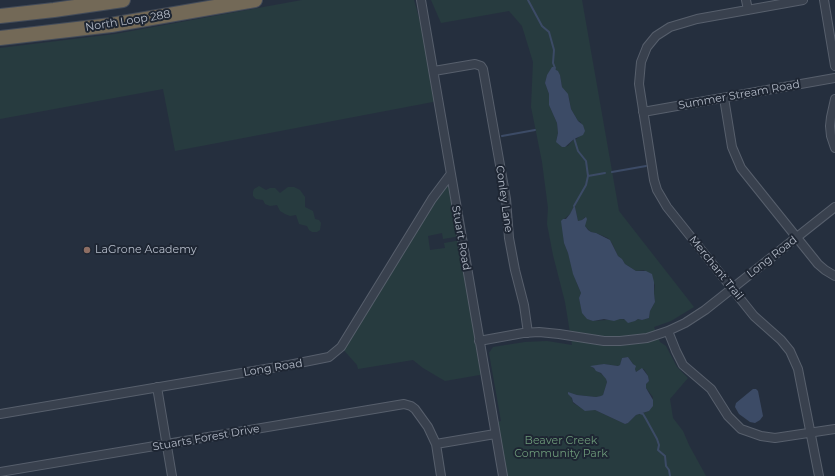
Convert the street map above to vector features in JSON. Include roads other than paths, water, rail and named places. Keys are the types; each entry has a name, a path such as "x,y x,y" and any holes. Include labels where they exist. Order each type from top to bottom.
{"highway":[{"name":"North Loop 288","path":"0,16 123,0"},
{"name":"North Loop 288","path":"0,38 111,25 255,0"}],"street":[{"name":"Stuart Road","path":"421,0 503,476"},
{"path":"746,0 748,10 803,0"},
{"path":"824,0 835,66"},
{"name":"Merchant Trail","path":"748,10 689,21 670,27 656,36 645,50 641,62 639,78 643,112 654,180 659,194 667,207 757,319 781,340 790,351 798,369 819,476"},
{"name":"Conley Lane","path":"434,71 471,64 481,66 484,71 506,205 509,238 524,305 528,333"},
{"name":"Summer Stream Road","path":"643,112 835,78"},
{"path":"724,98 732,147 739,165 818,264 824,270 835,276"},
{"path":"835,99 830,117 830,126 831,136 835,148"},
{"name":"Long Road","path":"0,414 324,359 334,354 341,347 432,200 450,175"},
{"name":"Long Road","path":"479,341 528,333 553,333 604,341 620,341 647,338 668,331 699,315 835,207"},
{"path":"668,331 683,365 711,389 728,416 741,429 752,434 770,438 835,429"},
{"path":"157,387 172,476"},
{"name":"Stuarts Forest Drive","path":"0,472 404,404 415,409 426,423 436,444"},
{"path":"441,476 436,444 495,434"}],"water":[{"path":"552,67 558,71 562,87 568,94 571,109 578,121 583,125 585,131 583,135 574,139 565,147 562,147 556,142 558,133 557,123 549,105 549,94 545,83 547,75"},
{"path":"574,206 578,221 586,217 587,219 585,226 588,230 610,240 618,256 625,264 636,271 646,271 652,274 655,302 650,311 649,318 642,320 638,319 628,323 624,319 614,321 604,319 593,321 587,319 582,313 579,298 581,293 573,274 564,243 561,221 566,219"},
{"path":"628,357 636,366 636,372 642,368 648,376 649,381 646,384 646,388 653,400 653,406 649,411 636,415 625,424 595,410 585,411 573,402 568,392 577,395 596,397 603,395 607,382 606,379 601,373 590,366 604,364 618,366 620,365 622,358"},
{"path":"753,389 758,391 763,416 755,423 750,422 739,414 735,407 736,403"}],"waterway":[{"path":"528,0 542,26 549,32 554,50 553,63 555,68"},
{"path":"502,136 535,130"},
{"path":"574,138 578,151 586,161 588,176 586,185 574,206"},
{"path":"612,172 646,166"},
{"path":"588,176 605,173"},
{"path":"640,413 643,414 657,439 659,445 658,450 665,456 666,466 669,470 670,476"}],"place":[{"name":"LaGrone Academy","path":"87,250"}],"park label":[{"name":"Beaver Creek Community Park","path":"561,447"}]}
